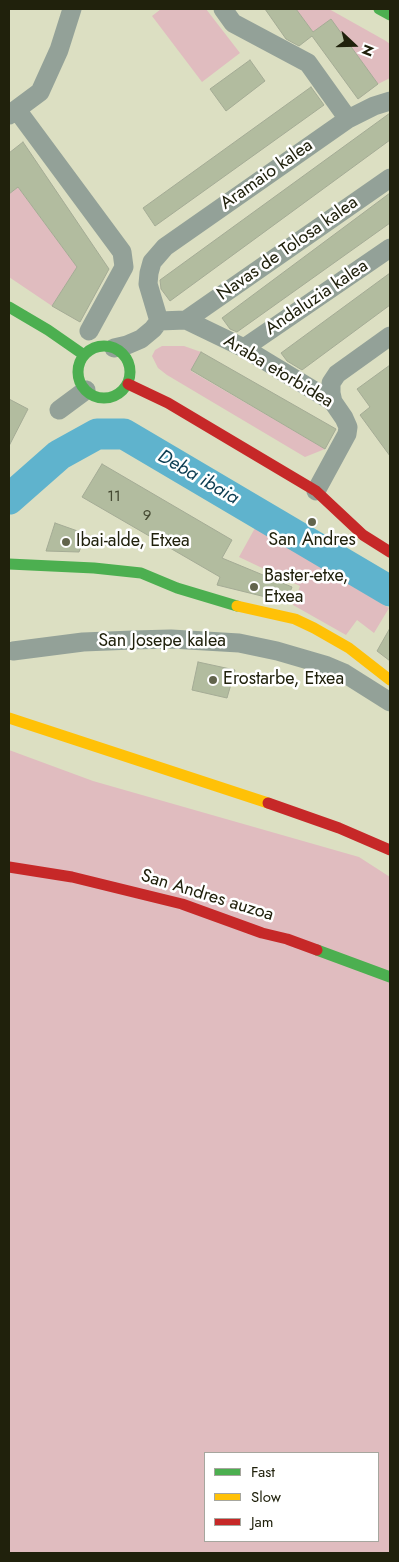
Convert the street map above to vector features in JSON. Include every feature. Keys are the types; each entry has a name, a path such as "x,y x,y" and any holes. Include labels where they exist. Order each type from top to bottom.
{"street":[{"path":"72,9 59,50 40,92 13,113 122,252 124,267 89,331"},
{"path":"223,9 233,23 308,63 348,119"},
{"path":"379,9 390,15"},
{"name":"Aramaio kalea","path":"159,321 148,284 152,262 165,247 348,119 374,106 390,101"},
{"name":"Navas de Tolosa kalea","path":"186,320 390,178"},
{"name":"Andaluzia kalea","path":"244,348 390,248"},
{"path":"9,307 48,330 84,355"},
{"name":"Araba etorbidea","path":"159,321 186,320 244,348 333,402 344,418 348,427 348,434 316,491"},
{"path":"114,348 127,345 141,338 153,330 159,321"},
{"path":"333,402 331,383 337,374 390,336"},
{"path":"98,347 114,348 122,352 127,359 130,367 128,384 116,395 100,398 86,390 79,377 80,362 84,355 98,347"},
{"path":"128,384 168,403 316,491 363,535 390,552"},
{"path":"59,410 86,390"},
{"path":"9,564 94,568 141,573 177,588 228,604 295,619 349,648 390,680"},
{"name":"San Josepe kalea","path":"10,653 83,642 171,639 239,643 277,651 325,665 344,673 390,702"},
{"path":"9,718 279,807 339,828 390,850"},
{"name":"San Andres auzoa","path":"9,867 72,877 182,904 262,933 287,939 390,977"}],"shaded area":[{"path":"161,9 206,9 240,53 202,82 152,16"},
{"path":"296,9 329,9 386,41 390,44 390,78 378,84 331,20 313,32"},
{"path":"18,187 77,267 52,306 9,277 9,194"},
{"path":"162,346 184,346 201,352 191,371 325,449 305,457 167,375 158,368 152,356 155,350"},
{"path":"255,528 389,608 374,633 357,620 346,635 293,605 300,586 239,557"},
{"path":"9,750 93,781 359,857 390,877 390,1553 9,1553"}],"building":[{"path":"265,9 296,9 313,32 331,19 378,84 358,99 312,36 299,46 286,39"},
{"path":"250,60 265,81 226,111 210,89"},
{"path":"311,87 324,105 155,226 143,208"},
{"path":"390,113 390,140 170,301 161,289 160,280"},
{"path":"23,142 109,269 80,322 52,306 77,267 18,187 9,194 9,153"},
{"path":"390,193 390,223 237,332 230,329 222,318"},
{"path":"390,273 390,305 302,370 287,361 281,353"},
{"path":"201,352 336,429 325,449 191,370"},
{"path":"390,365 390,456 360,415 370,407 357,389"},
{"path":"9,399 28,409 9,446"},
{"path":"102,464 232,540 222,558 292,587 286,602 217,585 220,577 82,497"},
{"name":"Ibai-alde, Etxea","path":"55,523 86,534 79,552 46,551"},
{"path":"390,628 390,661 377,651"},
{"name":"Erostarbe, Etxea","path":"198,662 235,670 227,698 192,690"}],"waterway":[{"name":"Deba ibaia","path":"9,499 59,455 97,434 124,434 390,591"}],"traffic: fast":[{"path":"379,9 390,15"},
{"path":"9,307 48,330 84,355"},
{"path":"104,346 118,350 126,358 130,372 126,386 118,394 104,398 90,394 82,386 78,372 82,358 90,350 104,346"},
{"path":"9,564 94,568 141,573 177,588 237,606"},
{"path":"317,950 390,977"}],"traffic: slow":[{"path":"237,606 295,619 314,628 349,648 390,680"},
{"path":"9,718 268,803"}],"traffic: jam":[{"path":"128,384 168,403 316,491 363,535 390,552"},
{"path":"268,803 339,828 390,850"},
{"path":"9,867 72,877 182,904 262,933 287,939 317,950"}],"place":[{"name":"San Andres","path":"312,522"},
{"name":"Ibai-alde, Etxea","path":"66,542"},
{"name":"Baster-etxe, Etxea","path":"254,587"},
{"name":"Erostarbe, Etxea","path":"213,680"}]}
